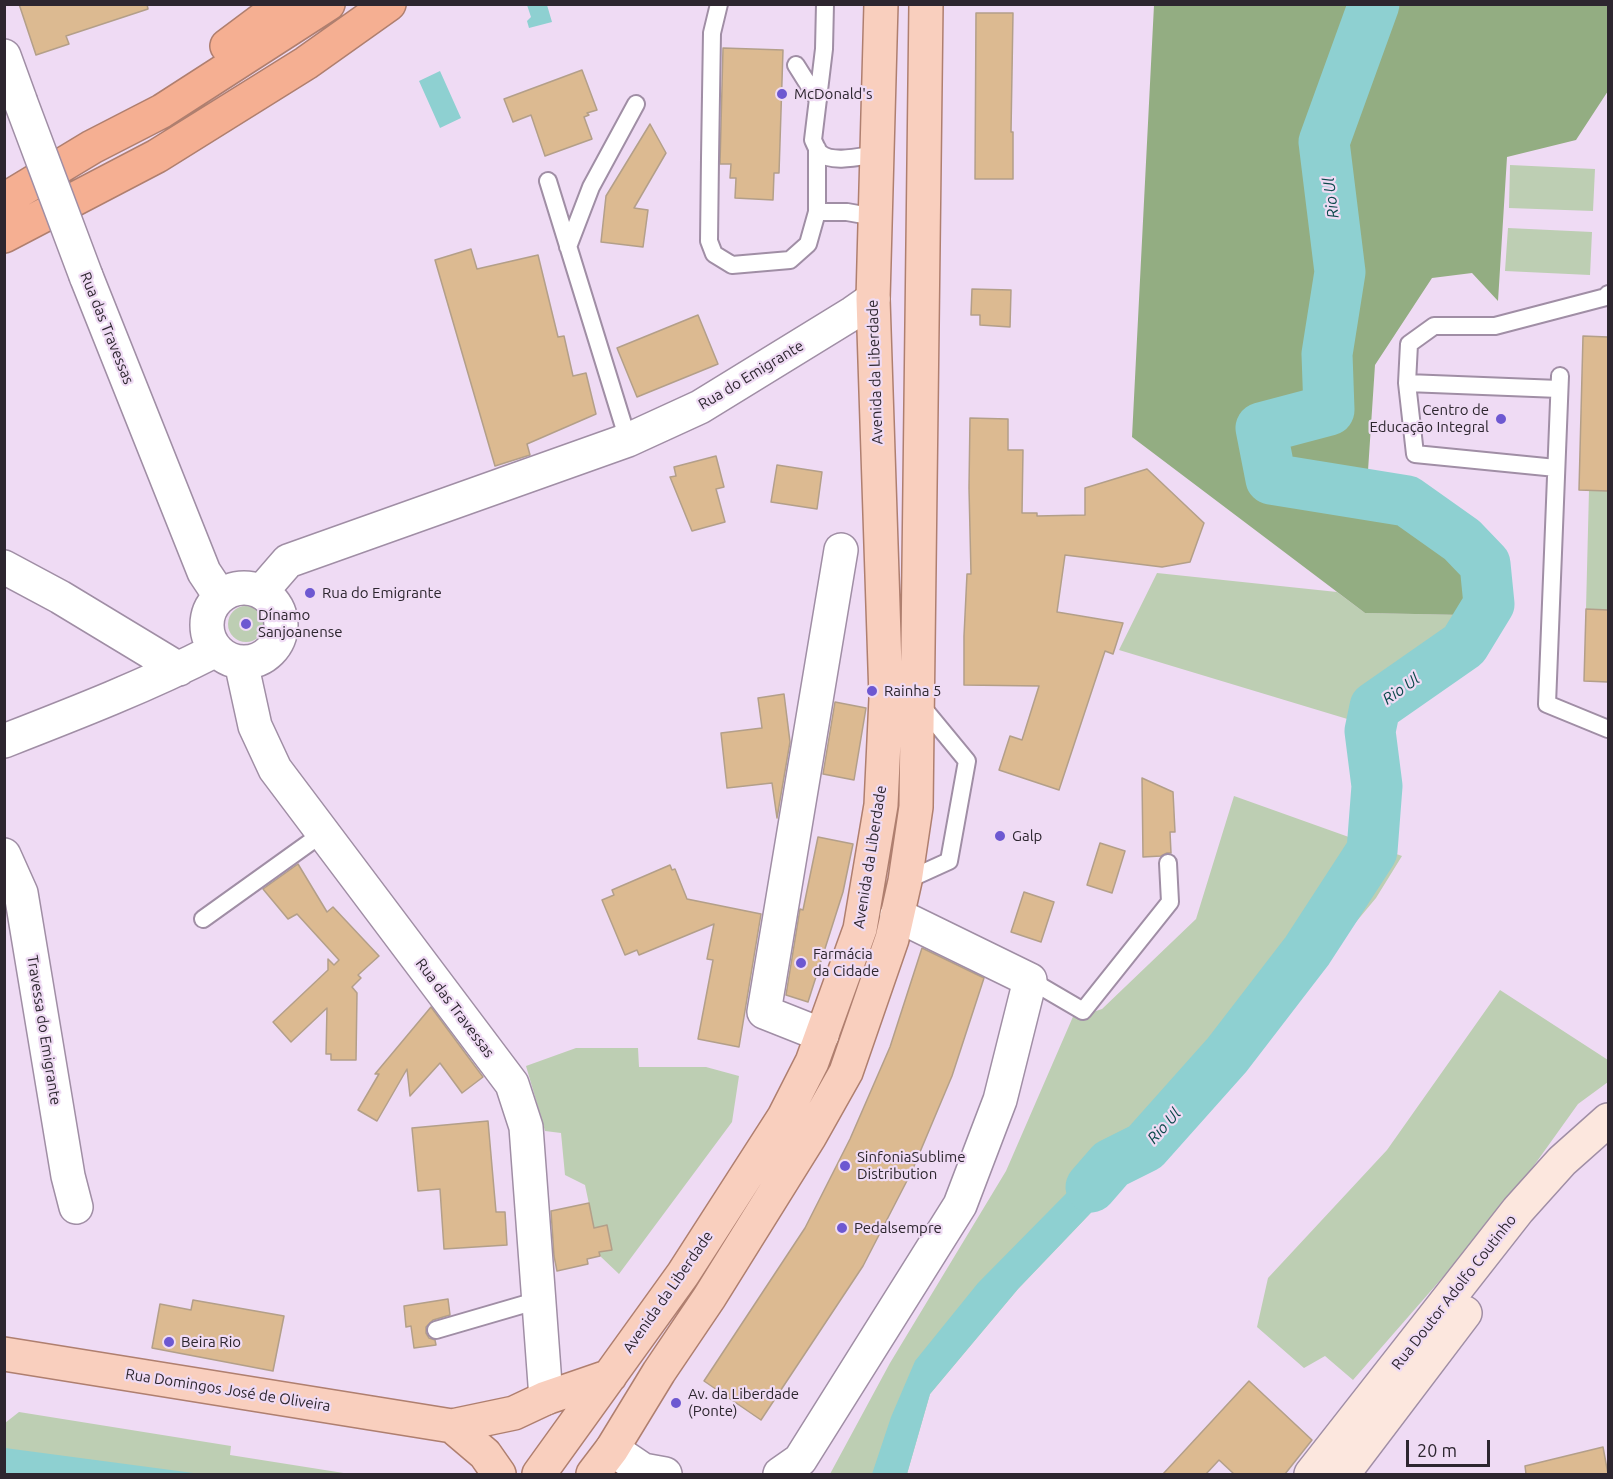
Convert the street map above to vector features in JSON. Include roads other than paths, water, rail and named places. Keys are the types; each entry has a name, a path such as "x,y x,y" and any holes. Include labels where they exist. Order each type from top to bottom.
{"highway":[{"path":"92,147 283,4"},
{"path":"4,200 92,147 162,111 328,4"},
{"path":"4,236 157,156 306,63 389,4"}],"main road":[{"name":"Avenida da Liberdade","path":"539,1474 683,1274 784,1118 812,1062 860,929 881,805 886,698 873,299 881,4"},
{"path":"602,1462 709,1298 804,1146 846,1072 892,939 905,881 916,807 926,4"},
{"name":"Rua Doutor Adolfo Coutinho","path":"1311,1474 1518,1210 1562,1161 1608,1120"},
{"name":"Rua Doutor Adolfo Coutinho","path":"1343,1474 1535,1222 1581,1173 1608,1149"},
{"name":"Rua Domingos José de Oliveira","path":"4,1354 452,1426 514,1413 546,1398 610,1376"},
{"path":"452,1426 485,1454 499,1474"}],"street":[{"name":"Rua das Travessas","path":"4,56 86,276 204,572 220,596"},
{"name":"Rua do Emigrante","path":"262,591 288,561 628,440 700,407 854,313 873,299"},
{"path":"822,1035 764,1012 841,550"},
{"path":"4,567 60,597 179,669"},
{"path":"4,741 179,669 229,656 258,660 266,656 281,635 282,627 279,610 270,596 262,591 240,587 230,590 220,596 210,610 207,618 208,635 229,656"},
{"name":"Rua das Travessas","path":"229,656 255,726 275,769 512,1084 526,1127 546,1398"},
{"name":"Travessa do Emigrante","path":"4,855 21,893 68,1176 76,1207"},
{"path":"780,1474 800,1460 960,1205 1000,1100 1030,980 897,915"},
{"path":"602,1462 664,1474"}],"lane":[{"path":"718,4 712,33 709,241 714,254 732,265 790,260 808,244 817,212 817,148"},
{"path":"825,4 824,49 813,140 820,153 832,158 877,154"},
{"path":"796,64 818,100"},
{"path":"568,247 591,187 636,104"},
{"path":"548,181 628,440"},
{"path":"817,212 847,212 875,217"},
{"path":"1556,468 1415,454 1407,383 1409,344 1434,326 1495,326 1606,297 1608,294"},
{"path":"1407,383 1560,382 1547,704 1608,729"},
{"path":"905,881 949,861 967,761 918,702"},
{"path":"203,920 323,833"},
{"path":"1030,980 1083,1011 1170,902 1168,862"},
{"path":"436,1330 539,1300"}],"waterway":[{"name":"Rio Ul","path":"1091,1187 1111,1164 1145,1147 1227,1055 1307,951 1372,851 1377,786 1370,731 1375,707 1464,645 1489,604 1485,564 1462,540 1407,501 1271,479 1261,428 1329,410 1327,354 1340,272 1324,142 1374,4"}],"place":[{"name":"McDonald's","path":"782,94"},
{"name":"Centro de Educação Integral","path":"1501,419"},
{"name":"Rua do Emigrante","path":"310,593"},
{"name":"Dínamo Sanjoanense","path":"246,624"},
{"name":"Rainha 5","path":"872,691"},
{"name":"Galp","path":"1000,836"},
{"name":"Farmácia da Cidade","path":"801,963"},
{"name":"SinfoniaSublime Distribution","path":"845,1166"},
{"name":"Pedalsempre","path":"842,1228"},
{"name":"Beira Rio","path":"169,1342"},
{"name":"Av. da Liberdade (Ponte)","path":"676,1403"}]}
